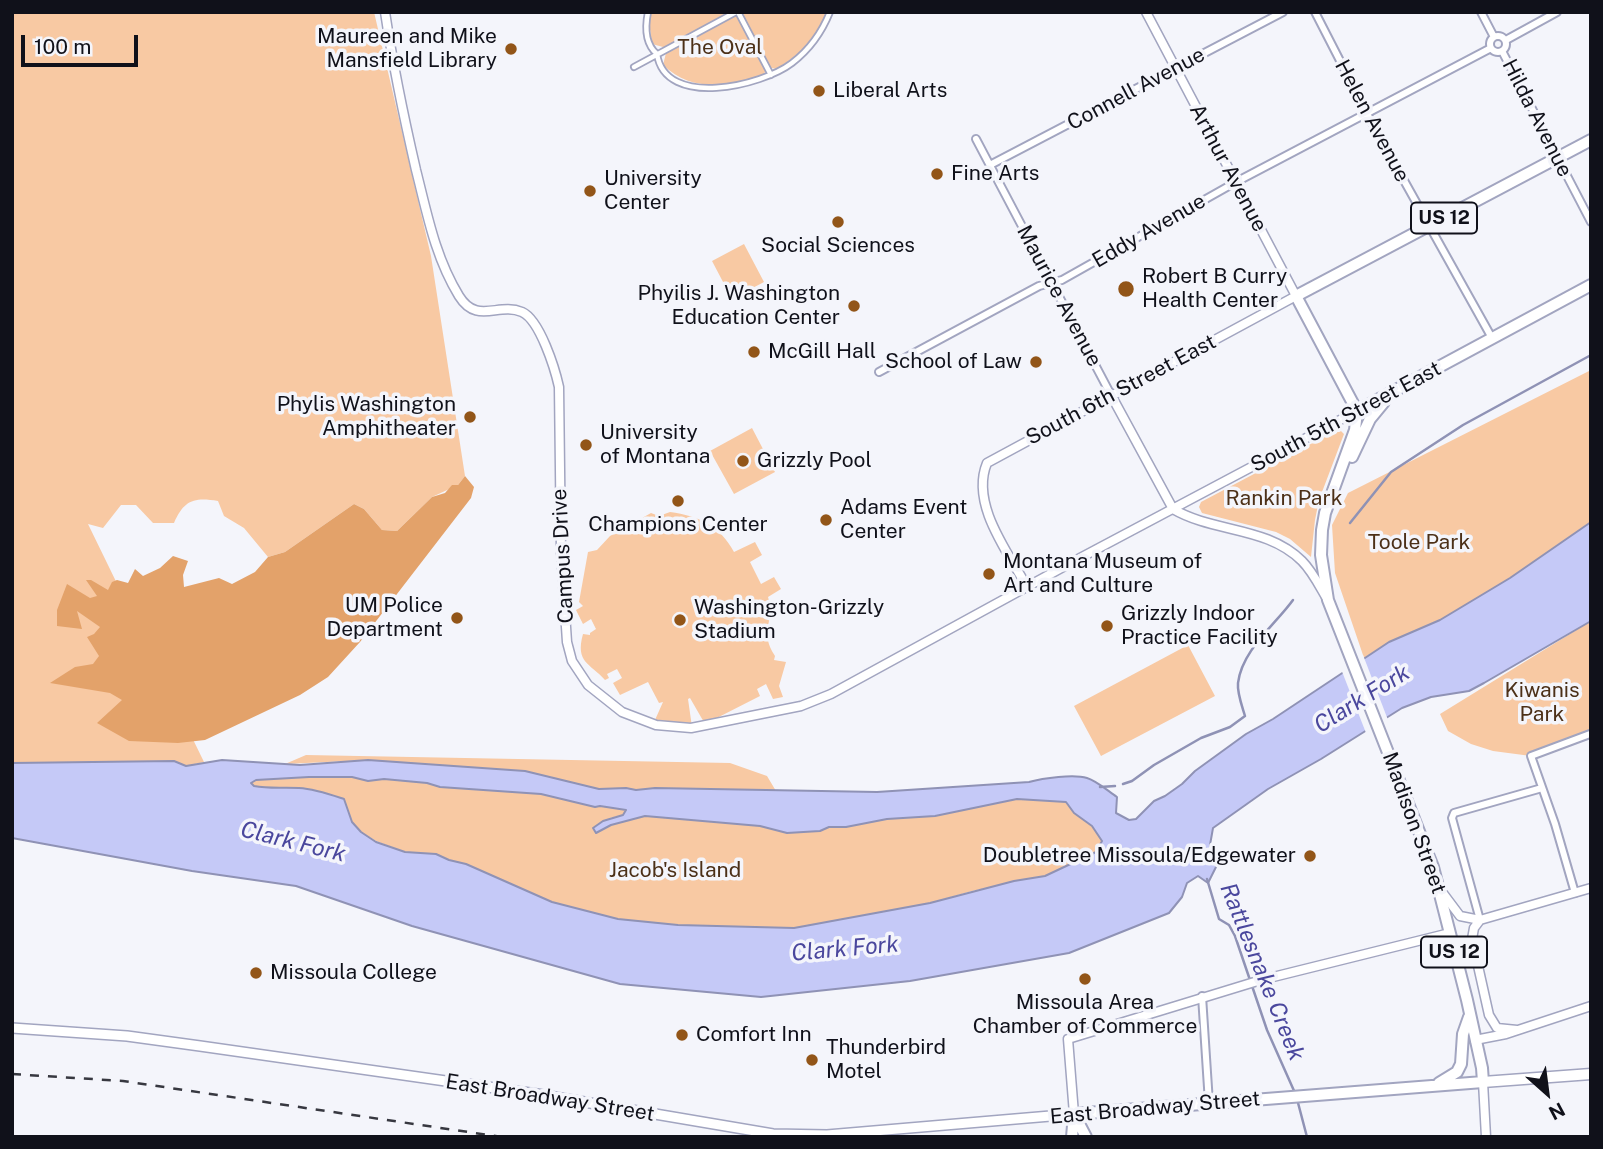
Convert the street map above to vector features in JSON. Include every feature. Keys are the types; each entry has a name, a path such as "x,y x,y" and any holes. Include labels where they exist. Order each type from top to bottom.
{"highway":[{"name":"South 6th Street East","path":"1296,296 1591,141"},
{"name":"South 5th Street East","path":"1357,411 1591,285"},
{"name":"Arthur Avenue","path":"1296,296 1357,411"},
{"path":"1325,513 1370,419 1379,406 1396,391"},
{"name":"US 12","path":"1328,600 1321,555 1325,513 1349,448 1357,411"},
{"name":"Madison Street","path":"1328,600 1425,842 1440,889 1483,1082"},
{"name":"US 12","path":"1437,1085 1457,1072 1461,1065 1463,1034 1470,1014"},
{"name":"East Broadway Street","path":"1074,1114 1483,1082"},
{"path":"1072,1137 1074,1114"},
{"path":"1074,1114 1086,1137"}],"main road":[{"name":"East Broadway Street","path":"12,1028 111,1034 200,1046 537,1094 773,1134 863,1134 1074,1114"},
{"name":"East Broadway Street","path":"1483,1082 1591,1074"}],"street":[{"name":"Campus Drive","path":"385,12 425,207 436,248 446,271 468,306 485,312 503,309 526,315 536,327 552,362 559,387 560,509 567,642 576,669 596,693 633,718 656,725 682,728 801,706 831,694 1027,587"},
{"path":"648,12 647,39 650,49 657,54 658,63 667,73 689,85 717,88 737,87 792,64 814,42 830,12"},
{"path":"634,67 737,12 771,75"},
{"name":"Arthur Avenue","path":"1146,12 1296,296"},
{"name":"Connell Avenue","path":"990,165 1283,12"},
{"name":"Helen Avenue","path":"1315,12 1366,113 1492,338"},
{"name":"Hilda Avenue","path":"1480,12 1494,37"},
{"path":"1506,40 1557,12"},
{"path":"1502,36 1506,40 1507,45 1502,51 1496,52 1491,48 1490,41 1494,37 1502,36"},
{"name":"Eddy Avenue","path":"879,372 1039,286 1062,280 1236,181 1491,48"},
{"name":"Hilda Avenue","path":"1502,51 1591,222"},
{"name":"Maurice Avenue","path":"976,139 1173,509"},
{"name":"South 6th Street East","path":"1027,587 998,534 987,507 982,485 986,463 1296,296"},
{"name":"South 5th Street East","path":"1027,587 1357,411"},
{"name":"US 12","path":"1173,509 1191,519 1255,534 1283,545 1310,570 1328,600"},
{"path":"1575,893 1531,756 1590,734"},
{"path":"1480,920 1452,818 1454,813 1542,788"},
{"path":"1440,889 1460,916 1480,920 1591,888"},
{"path":"1480,920 1474,928 1472,939 1489,1015 1499,1029 1517,1030"},
{"path":"1074,1114 1068,1039 1202,996 1450,933"},
{"path":"1202,996 1209,1103"},
{"path":"1475,1040 1517,1030 1591,1006"},
{"name":"Madison Street","path":"1483,1082 1486,1137"}],"green space":[{"path":"12,12 374,12 431,256 465,476 458,485 432,497 397,531 382,530 364,509 354,504 285,552 268,557 244,528 224,516 218,501 191,502 182,509 174,523 153,523 136,505 121,505 103,528 88,524 204,762 186,766 174,761 12,763"},
{"name":"The Oval","path":"651,12 828,12 820,28 801,52 777,69 766,70 763,76 750,80 711,85 686,80 663,65 666,53 663,47 652,44 649,22"},
{"path":"744,244 764,282 732,299 712,261"},
{"name":"Toole Park","path":"1591,370 1591,522 1510,578 1440,620 1389,642 1364,658 1335,573 1332,525 1348,493"},
{"name":"Grizzly Pool","path":"752,428 775,472 734,494 710,451"},
{"name":"Rankin Park","path":"1339,429 1344,434 1319,500 1311,557 1290,539 1276,532 1202,513 1199,507 1201,502"},
{"name":"Washington-Grizzly Stadium","path":"670,512 690,516 708,524 722,535 734,552 755,542 762,555 750,562 761,584 774,577 781,589 768,597 770,613 767,632 774,660 786,662 779,686 783,697 773,699 766,684 757,689 760,696 705,724 690,698 692,727 655,720 663,702 659,703 648,682 620,695 613,683 622,678 617,669 607,674 609,678 605,680 582,657 583,634 590,635 596,629 591,619 583,624 576,610 583,606 579,602 588,552 597,550 610,536 651,513 659,516"},
{"name":"Kiwanis Park","path":"1591,621 1591,734 1531,756 1493,751 1471,744 1448,731 1440,714"},
{"path":"1188,645 1215,696 1101,756 1074,706"},
{"path":"306,755 730,763 767,776 776,791 599,789 525,771 368,760 285,764"},
{"name":"Jacob's Island","path":"352,777 368,781 384,779 427,783 440,787 541,794 626,810 623,815 610,818 596,833 611,825 645,816 760,826 787,833 820,831 829,827 846,827 887,819 935,816 1017,799 1066,802 1074,813 1092,826 1103,841 1096,852 1045,876 930,903 794,928 678,925 618,919 552,902 466,864 436,854 405,852 376,841 361,832 352,822 343,799 311,789 259,787 251,783 256,780"}],"shaded area":[{"path":"465,476 474,487 471,498 360,642 328,677 300,695 205,740 178,743 129,741 97,723 122,700 110,693 50,683 75,667 93,664 99,656 87,637 100,627 77,611 82,629 57,626 57,610 67,584 90,598 97,596 86,580 108,590 112,582 117,580 128,583 135,569 143,576 160,568 173,556 188,561 183,575 184,587 219,578 232,584 255,572 268,557 285,552 354,504 364,509 382,530 397,531 432,497 445,493 452,485 458,485"}],"water":[{"name":"Clark Fork","path":"1591,522 1591,621 1469,691 1431,697 1402,708 1268,789 1213,828 1210,845 1217,865 1208,883 1198,876 1187,883 1182,897 1169,913 1069,953 910,981 761,997 620,984 412,926 296,886 192,871 12,838 12,763 174,761 186,766 222,760 300,765 368,760 525,771 599,789 636,790 655,788 877,792 1029,782 1074,776 1095,781 1117,797 1116,813 1129,820 1136,819 1154,801 1182,784 1195,771 1246,734 1389,642 1440,620 1510,578","holes":["352,777 368,781 384,779 427,783 440,787 541,794 595,807 626,810 623,815 603,821 593,828 596,833 611,825 645,816 760,826 787,833 820,831 829,827 846,827 887,819 935,816 1017,799 1066,802 1074,813 1092,826 1102,841 1096,852 1045,876 1014,881 930,903 794,928 678,925 618,919 552,902 466,864 436,854 405,852 376,842 352,822 344,799 311,789 260,787 251,783 256,780"]}],"pier":[{"path":"1363,655 1388,720 1366,733 1341,669"}],"waterway":[{"path":"1350,523 1391,472 1463,425 1591,355"},
{"path":"1123,784 1201,738 1230,727 1245,716 1238,691 1241,671 1260,638 1293,600"},
{"path":"1100,787 1115,786"},
{"name":"Rattlesnake Creek","path":"1207,879 1219,919 1229,925 1235,936 1267,1030 1295,1093"},
{"name":"Rattlesnake Creek","path":"1297,1099 1307,1137"}],"railway":[{"path":"12,1074 123,1081 502,1137"}],"place":[{"name":"Maureen and Mike Mansfield Library","path":"511,49"},
{"name":"Liberal Arts","path":"819,91"},
{"name":"Fine Arts","path":"937,174"},
{"name":"University Center","path":"590,191"},
{"name":"Social Sciences","path":"838,222"},
{"name":"Robert B Curry Health Center","path":"1126,289"},
{"name":"Phyilis J. Washington Education Center","path":"854,306"},
{"name":"McGill Hall","path":"754,352"},
{"name":"School of Law","path":"1036,362"},
{"name":"Phylis Washington Amphitheater","path":"470,417"},
{"name":"University of Montana","path":"586,445"},
{"name":"Grizzly Pool","path":"743,461"},
{"name":"Champions Center","path":"678,501"},
{"name":"Adams Event Center","path":"826,520"},
{"name":"Montana Museum of Art and Culture","path":"989,574"},
{"name":"UM Police Department","path":"457,618"},
{"name":"Washington-Grizzly Stadium","path":"680,620"},
{"name":"Grizzly Indoor Practice Facility","path":"1107,626"},
{"name":"Doubletree Missoula/Edgewater","path":"1310,856"},
{"name":"Missoula College","path":"256,973"},
{"name":"Missoula Area Chamber of Commerce","path":"1085,979"},
{"name":"Comfort Inn","path":"682,1035"},
{"name":"Thunderbird Motel","path":"812,1060"}]}
